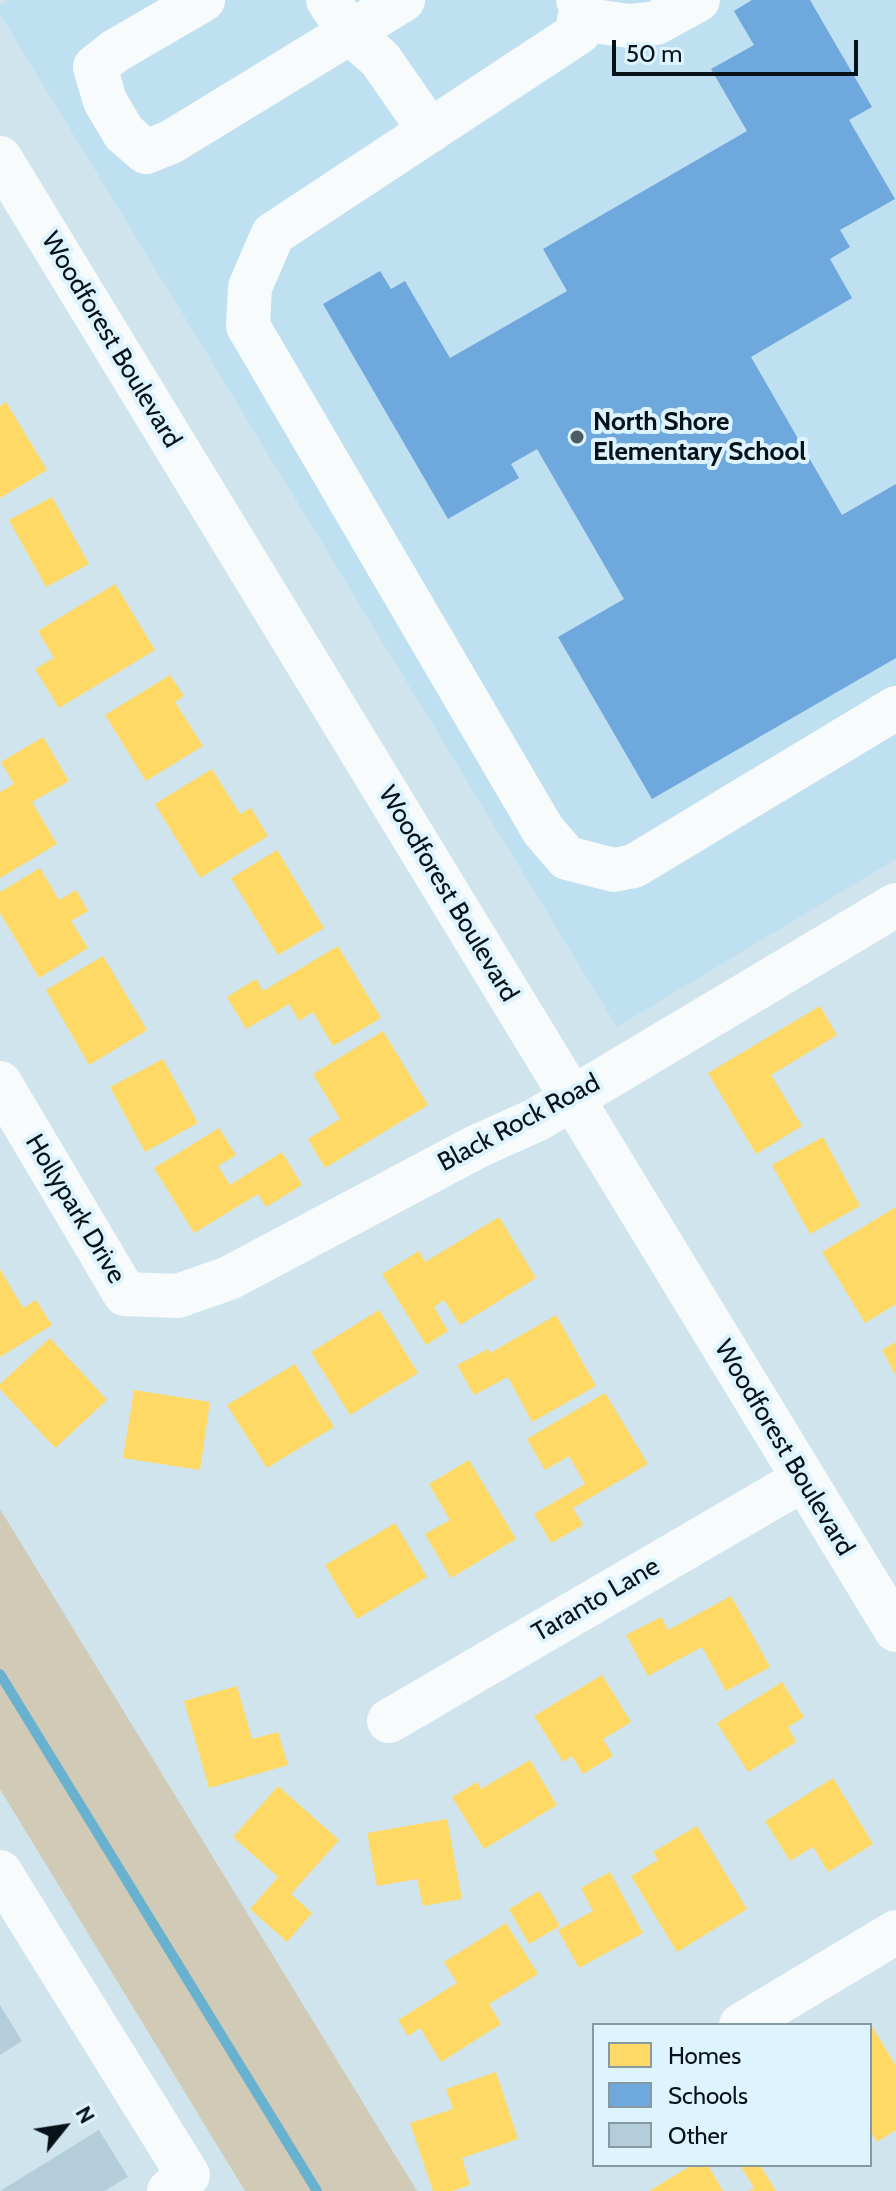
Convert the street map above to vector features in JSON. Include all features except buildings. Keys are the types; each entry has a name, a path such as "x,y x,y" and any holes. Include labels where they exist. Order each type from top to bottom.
{"street":[{"path":"203,0 115,51 95,67 105,101 124,133 146,152 171,142 339,16 403,0"},
{"path":"698,0 656,23 629,26 578,9 578,33 273,234 250,287 248,326 543,830 567,858 614,870 634,866 896,708"},
{"path":"339,16 380,59 430,131"},
{"name":"Woodforest Boulevard","path":"0,158 896,1630"},
{"name":"Black Rock Road","path":"125,1294 178,1296 229,1278 572,1098 896,905"},
{"name":"Hollypark Drive","path":"0,1083 125,1294"},
{"name":"Taranto Lane","path":"389,1721 802,1480"},
{"path":"0,1872 188,2175 169,2191"},
{"path":"744,2023 896,1932"}],"shaded area":[{"name":"North Shore Elementary School","path":"8,0 896,0 896,859 617,1027 0,14 0,5"},
{"path":"0,1509 417,2191 245,2191 0,1789"}],"waterway":[{"path":"0,1674 317,2191"}],"place":[{"name":"North Shore Elementary School","path":"577,437"}]}
